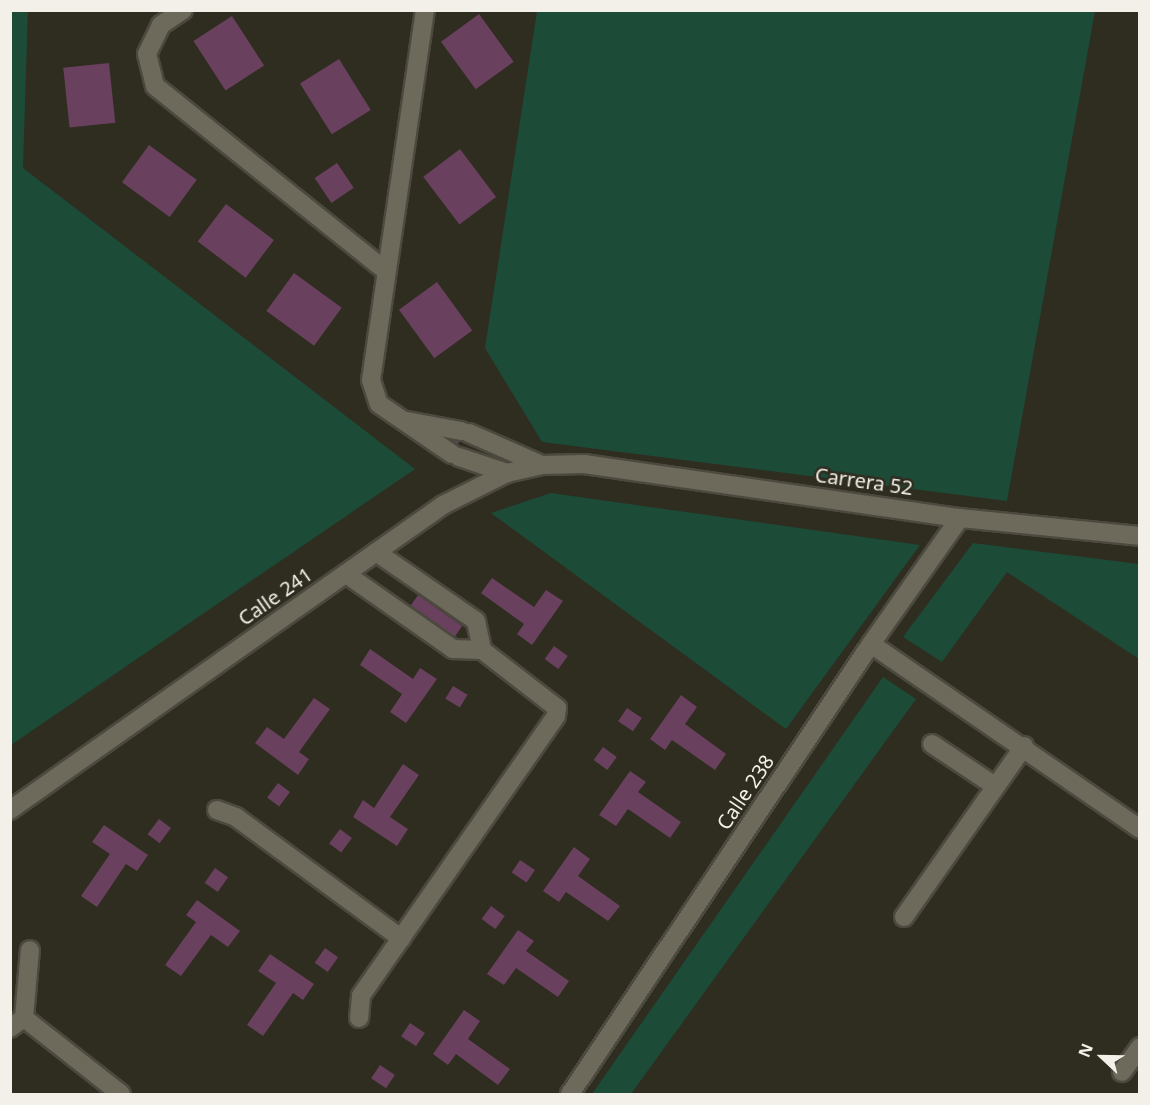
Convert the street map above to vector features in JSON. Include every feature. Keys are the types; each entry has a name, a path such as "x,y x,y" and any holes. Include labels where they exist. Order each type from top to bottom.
{"street":[{"path":"183,10 161,25 147,54 155,86 385,270"},
{"path":"425,10 385,270 371,380 379,404 396,419 456,455 507,473"},
{"path":"396,419 465,432 542,465"},
{"name":"Calle 241","path":"10,810 443,505 507,473 542,465 584,464"},
{"name":"Carrera 52","path":"584,464 960,518 1140,536"},
{"name":"Calle 238","path":"570,1095 871,644 960,518"},
{"path":"376,552 476,621 482,650"},
{"path":"346,574 453,649 482,650 551,701 557,708 556,716 361,996 359,1018"},
{"path":"871,644 1024,746 1140,829"},
{"path":"932,744 995,786"},
{"path":"903,917 1024,746"},
{"path":"217,810 236,817 402,938"},
{"path":"30,950 17,1023 121,1095"},
{"path":"1122,1072 1140,1047"}],"green space":[{"path":"28,10 23,168 415,469 11,745 10,11"},
{"path":"537,11 1095,11 1007,501 542,442 485,348"},
{"path":"551,493 920,545 786,729 491,513"},
{"path":"973,543 1139,564 1139,659 1007,572 942,662 903,637"},
{"path":"883,677 916,699 631,1094 592,1094"}],"building":[{"path":"479,14 514,62 476,89 441,42"},
{"path":"232,16 264,65 226,91 193,41"},
{"path":"339,59 371,110 332,134 300,83"},
{"path":"109,63 115,123 70,127 63,68"},
{"path":"149,145 197,180 170,217 122,182"},
{"path":"460,149 496,197 459,225 423,177"},
{"path":"337,163 354,188 331,203 315,178"},
{"path":"226,204 274,240 246,278 198,242"},
{"path":"294,273 342,308 314,346 266,311"},
{"path":"437,282 472,331 434,358 399,310"},
{"path":"463,427 469,433 445,456 440,450"},
{"path":"492,578 534,607 546,590 563,601 532,645 517,634 524,624 481,593"},
{"path":"418,595 462,626 454,637 410,606"},
{"path":"554,646 568,656 558,669 545,659"},
{"path":"370,649 413,679 420,668 437,679 406,723 390,712 402,694 360,665"},
{"path":"453,686 468,695 460,708 445,699"},
{"path":"681,695 697,707 685,724 726,754 715,770 672,740 665,750 650,739"},
{"path":"314,698 330,709 299,752 309,759 298,775 255,743 267,727 284,739"},
{"path":"627,708 642,718 633,731 618,721"},
{"path":"603,747 617,757 607,770 594,760"},
{"path":"403,764 419,775 390,817 408,829 397,846 353,817 363,800 374,808"},
{"path":"630,771 646,782 638,792 681,822 670,838 628,809 616,826 599,815"},
{"path":"278,783 290,792 279,806 267,797"},
{"path":"159,819 171,828 160,843 148,834"},
{"path":"104,825 148,855 137,871 126,864 97,907 81,896 110,854 92,842"},
{"path":"340,829 352,838 341,852 329,843"},
{"path":"574,847 590,859 578,876 620,906 608,921 566,892 559,902 543,891"},
{"path":"520,860 535,870 527,883 512,872"},
{"path":"215,868 228,877 218,892 205,883"},
{"path":"197,900 240,931 228,947 211,935 181,976 165,965 196,922 186,915"},
{"path":"491,906 505,916 495,929 482,919"},
{"path":"518,930 534,941 526,951 569,981 558,997 516,968 504,985 487,974"},
{"path":"325,948 338,957 328,972 315,963"},
{"path":"270,954 314,984 303,1000 293,993 263,1036 247,1025 276,983 258,971"},
{"path":"464,1010 480,1021 468,1039 510,1069 498,1085 456,1054 448,1065 433,1054"},
{"path":"410,1023 425,1033 416,1046 401,1036"},
{"path":"380,1065 395,1075 386,1088 371,1078"}]}
